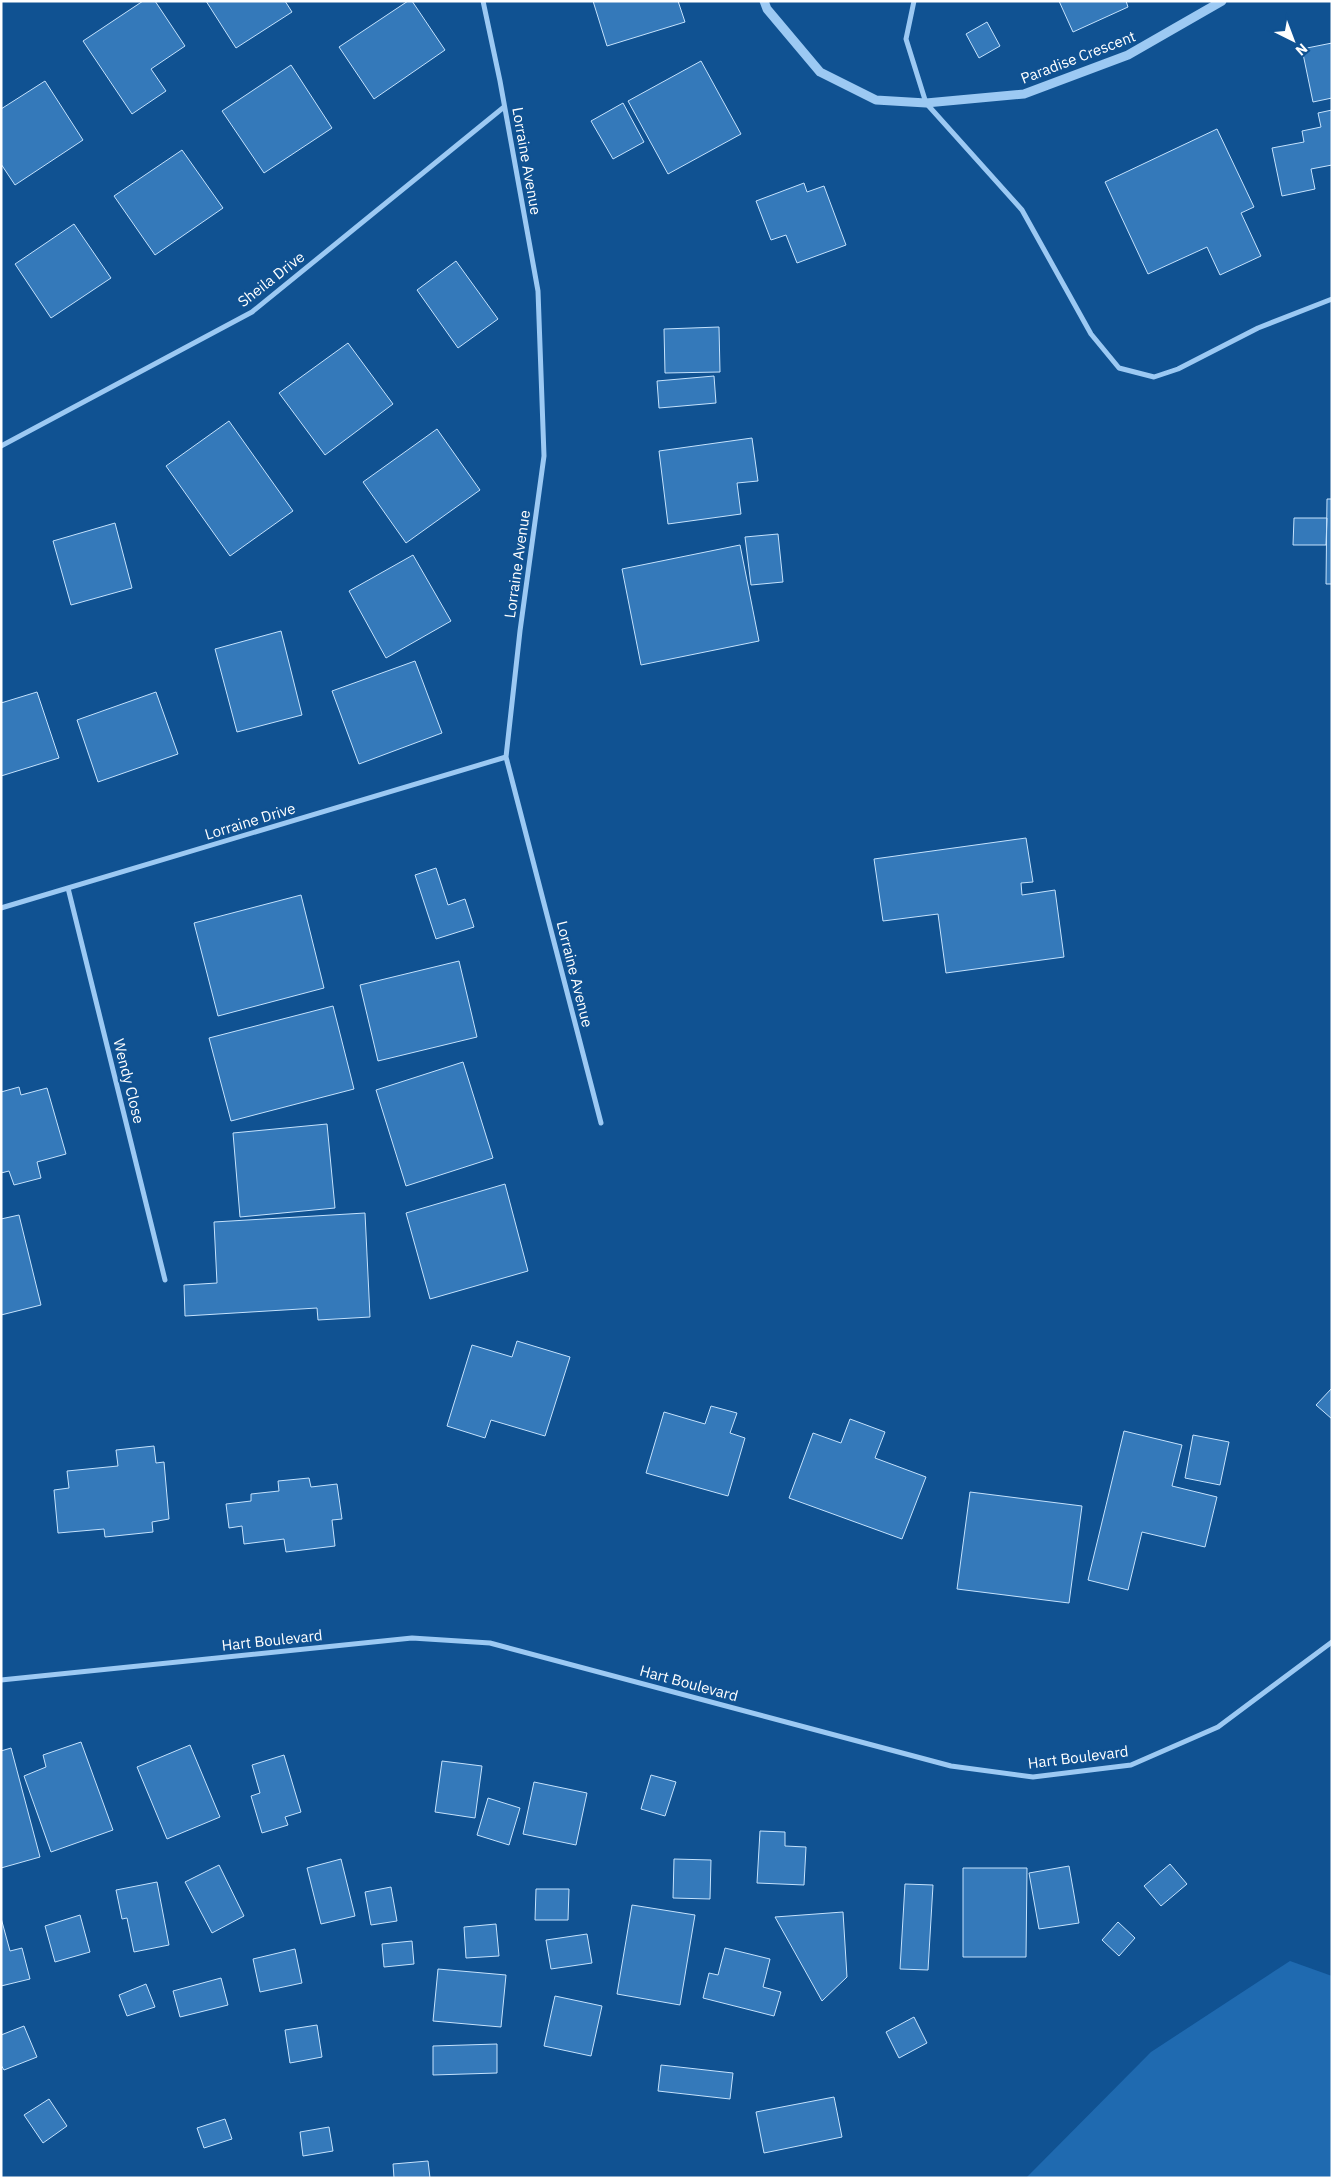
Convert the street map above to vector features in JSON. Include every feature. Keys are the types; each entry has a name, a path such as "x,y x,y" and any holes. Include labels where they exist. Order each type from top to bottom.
{"street":[{"name":"Lorraine Avenue","path":"483,1 538,292 544,456 520,631 506,757 601,1123"},
{"name":"Paradise Crescent","path":"764,1 767,9 820,72 876,100 926,103 1024,94 1128,55 1222,1"},
{"path":"914,1 906,39 926,103 1022,210 1090,334 1119,368 1154,377 1178,369 1258,328 1332,299"},
{"name":"Sheila Drive","path":"1,446 252,312 504,107"},
{"name":"Lorraine Drive","path":"1,908 506,757"},
{"name":"Wendy Close","path":"68,888 165,1280"},
{"name":"Hart Boulevard","path":"1,1680 412,1638 490,1642 952,1766 1033,1778 1131,1765 1218,1727 1332,1642"}],"shaded area":[{"path":"1290,1961 1332,1976 1332,2178 1026,2178 1151,2052"}],"building":[{"path":"143,1 155,1 185,46 151,69 166,91 132,114 83,41"},
{"path":"206,1 285,1 292,12 236,48"},
{"path":"408,1 412,1 445,50 374,99 339,47"},
{"path":"593,1 678,1 685,22 607,46"},
{"path":"1059,1 1126,1 1128,7 1073,32"},
{"path":"987,22 1000,46 979,58 966,34"},
{"path":"1332,43 1332,98 1313,102 1302,49"},
{"path":"701,61 741,134 668,174 628,101"},
{"path":"291,65 332,128 264,173 222,111"},
{"path":"45,81 83,140 15,185 1,164 1,109"},
{"path":"623,103 644,142 613,159 591,121"},
{"path":"1332,110 1332,165 1311,169 1315,189 1282,196 1272,148 1304,142 1302,131 1321,127 1318,113"},
{"path":"1217,129 1254,207 1241,213 1261,256 1220,275 1207,247 1148,274 1105,182"},
{"path":"182,150 223,208 155,255 114,196"},
{"path":"804,183 807,192 824,186 846,245 797,263 786,235 771,240 756,201"},
{"path":"74,224 111,278 51,318 15,264"},
{"path":"456,261 498,319 458,348 417,290"},
{"path":"719,327 720,372 665,373 664,329"},
{"path":"348,343 393,404 325,455 279,393"},
{"path":"714,376 716,403 659,408 657,381"},
{"path":"229,421 293,511 230,556 166,466"},
{"path":"437,429 480,490 406,543 363,482"},
{"path":"752,438 758,481 737,483 741,514 668,524 659,451"},
{"path":"1327,499 1332,499 1332,584 1326,584"},
{"path":"1294,518 1327,518 1326,545 1293,545"},
{"path":"115,523 132,588 71,605 53,541"},
{"path":"778,534 783,582 751,585 745,537"},
{"path":"740,545 759,641 641,665 622,569"},
{"path":"413,555 451,621 386,658 349,591"},
{"path":"281,631 302,715 237,732 215,649"},
{"path":"415,661 442,733 359,764 332,691"},
{"path":"37,692 59,758 1,776 1,703"},
{"path":"156,692 178,754 98,782 77,720"},
{"path":"1026,838 1033,882 1021,883 1022,895 1055,890 1064,957 946,973 938,914 883,921 874,859"},
{"path":"436,868 448,905 465,899 474,927 436,939 415,875"},
{"path":"301,895 324,988 218,1016 194,923"},
{"path":"459,961 477,1037 378,1061 360,985"},
{"path":"333,1006 354,1089 231,1121 209,1038"},
{"path":"463,1062 493,1158 406,1186 376,1090"},
{"path":"19,1087 21,1095 47,1088 66,1154 37,1162 41,1178 14,1185 9,1171 1,1173 1,1092"},
{"path":"327,1124 335,1208 240,1217 233,1133"},
{"path":"505,1184 528,1271 430,1299 406,1213"},
{"path":"365,1213 370,1317 318,1320 317,1308 185,1316 184,1285 217,1283 214,1222"},
{"path":"19,1215 41,1305 1,1315 1,1219"},
{"path":"517,1341 570,1357 545,1436 491,1420 485,1438 447,1426 472,1345 512,1357"},
{"path":"1332,1388 1332,1419 1316,1405"},
{"path":"711,1406 737,1413 730,1433 745,1438 728,1496 646,1473 664,1412 705,1424"},
{"path":"850,1419 885,1432 875,1458 926,1477 902,1539 789,1498 813,1433 841,1443"},
{"path":"1124,1431 1182,1445 1172,1486 1217,1497 1205,1547 1142,1532 1128,1590 1088,1580"},
{"path":"1193,1435 1229,1442 1220,1485 1185,1478"},
{"path":"154,1446 156,1463 164,1462 169,1519 152,1522 153,1532 105,1537 104,1529 58,1533 54,1490 69,1488 67,1471 118,1466 116,1450"},
{"path":"309,1478 311,1487 337,1484 342,1519 332,1520 335,1546 286,1552 284,1539 244,1544 242,1526 229,1528 226,1504 251,1501 251,1494 279,1491 278,1481"},
{"path":"970,1492 1082,1506 1069,1603 957,1589"},
{"path":"81,1742 113,1830 51,1852 24,1776 46,1767 43,1755"},
{"path":"190,1745 220,1817 167,1839 137,1767"},
{"path":"11,1748 40,1857 1,1868 1,1751"},
{"path":"284,1755 301,1812 285,1817 288,1825 262,1833 251,1796 260,1793 252,1765"},
{"path":"442,1761 482,1766 475,1818 435,1812"},
{"path":"651,1775 676,1782 665,1816 641,1809"},
{"path":"534,1782 587,1793 576,1845 523,1834"},
{"path":"488,1798 520,1808 509,1845 477,1835"},
{"path":"760,1831 785,1832 785,1846 806,1847 804,1885 757,1883"},
{"path":"341,1859 355,1916 321,1924 307,1868"},
{"path":"674,1859 711,1860 710,1899 673,1898"},
{"path":"1170,1864 1187,1884 1161,1906 1144,1886"},
{"path":"219,1865 244,1916 212,1933 185,1882"},
{"path":"1069,1866 1079,1923 1039,1929 1029,1873"},
{"path":"963,1868 1027,1868 1026,1957 963,1957"},
{"path":"157,1882 169,1945 134,1952 127,1918 122,1919 116,1890"},
{"path":"905,1884 933,1885 928,1970 900,1969"},
{"path":"391,1887 397,1921 371,1925 365,1892"},
{"path":"536,1889 569,1889 568,1920 535,1920"},
{"path":"632,1905 695,1915 680,2005 617,1994"},
{"path":"843,1912 847,1977 822,2001 775,1917"},
{"path":"80,1915 90,1952 55,1962 45,1926"},
{"path":"1,1918 10,1951 22,1948 30,1979 1,1986"},
{"path":"1118,1922 1135,1938 1119,1956 1102,1940"},
{"path":"496,1924 499,1956 466,1958 464,1927"},
{"path":"587,1934 592,1963 551,1969 546,1940"},
{"path":"412,1941 414,1964 384,1967 382,1944"},
{"path":"725,1948 770,1959 763,1987 781,1992 774,2016 703,1998 709,1973 718,1975"},
{"path":"295,1949 302,1983 260,1992 253,1959"},
{"path":"438,1969 506,1975 501,2027 433,2021"},
{"path":"221,1978 228,2005 180,2017 173,1991"},
{"path":"146,1984 155,2007 127,2016 119,1995"},
{"path":"555,1996 602,2006 591,2056 544,2046"},
{"path":"914,2017 927,2043 899,2058 886,2032"},
{"path":"317,2025 322,2057 290,2063 285,2030"},
{"path":"24,2026 37,2057 4,2070 1,2065 1,2035"},
{"path":"497,2044 497,2073 433,2075 433,2046"},
{"path":"661,2065 733,2073 730,2099 658,2091"},
{"path":"834,2097 842,2137 764,2153 756,2112"},
{"path":"49,2099 67,2126 43,2143 24,2115"},
{"path":"225,2119 232,2139 204,2148 197,2128"},
{"path":"329,2127 333,2151 303,2156 300,2132"},
{"path":"428,2161 430,2178 394,2178 393,2164"}]}
